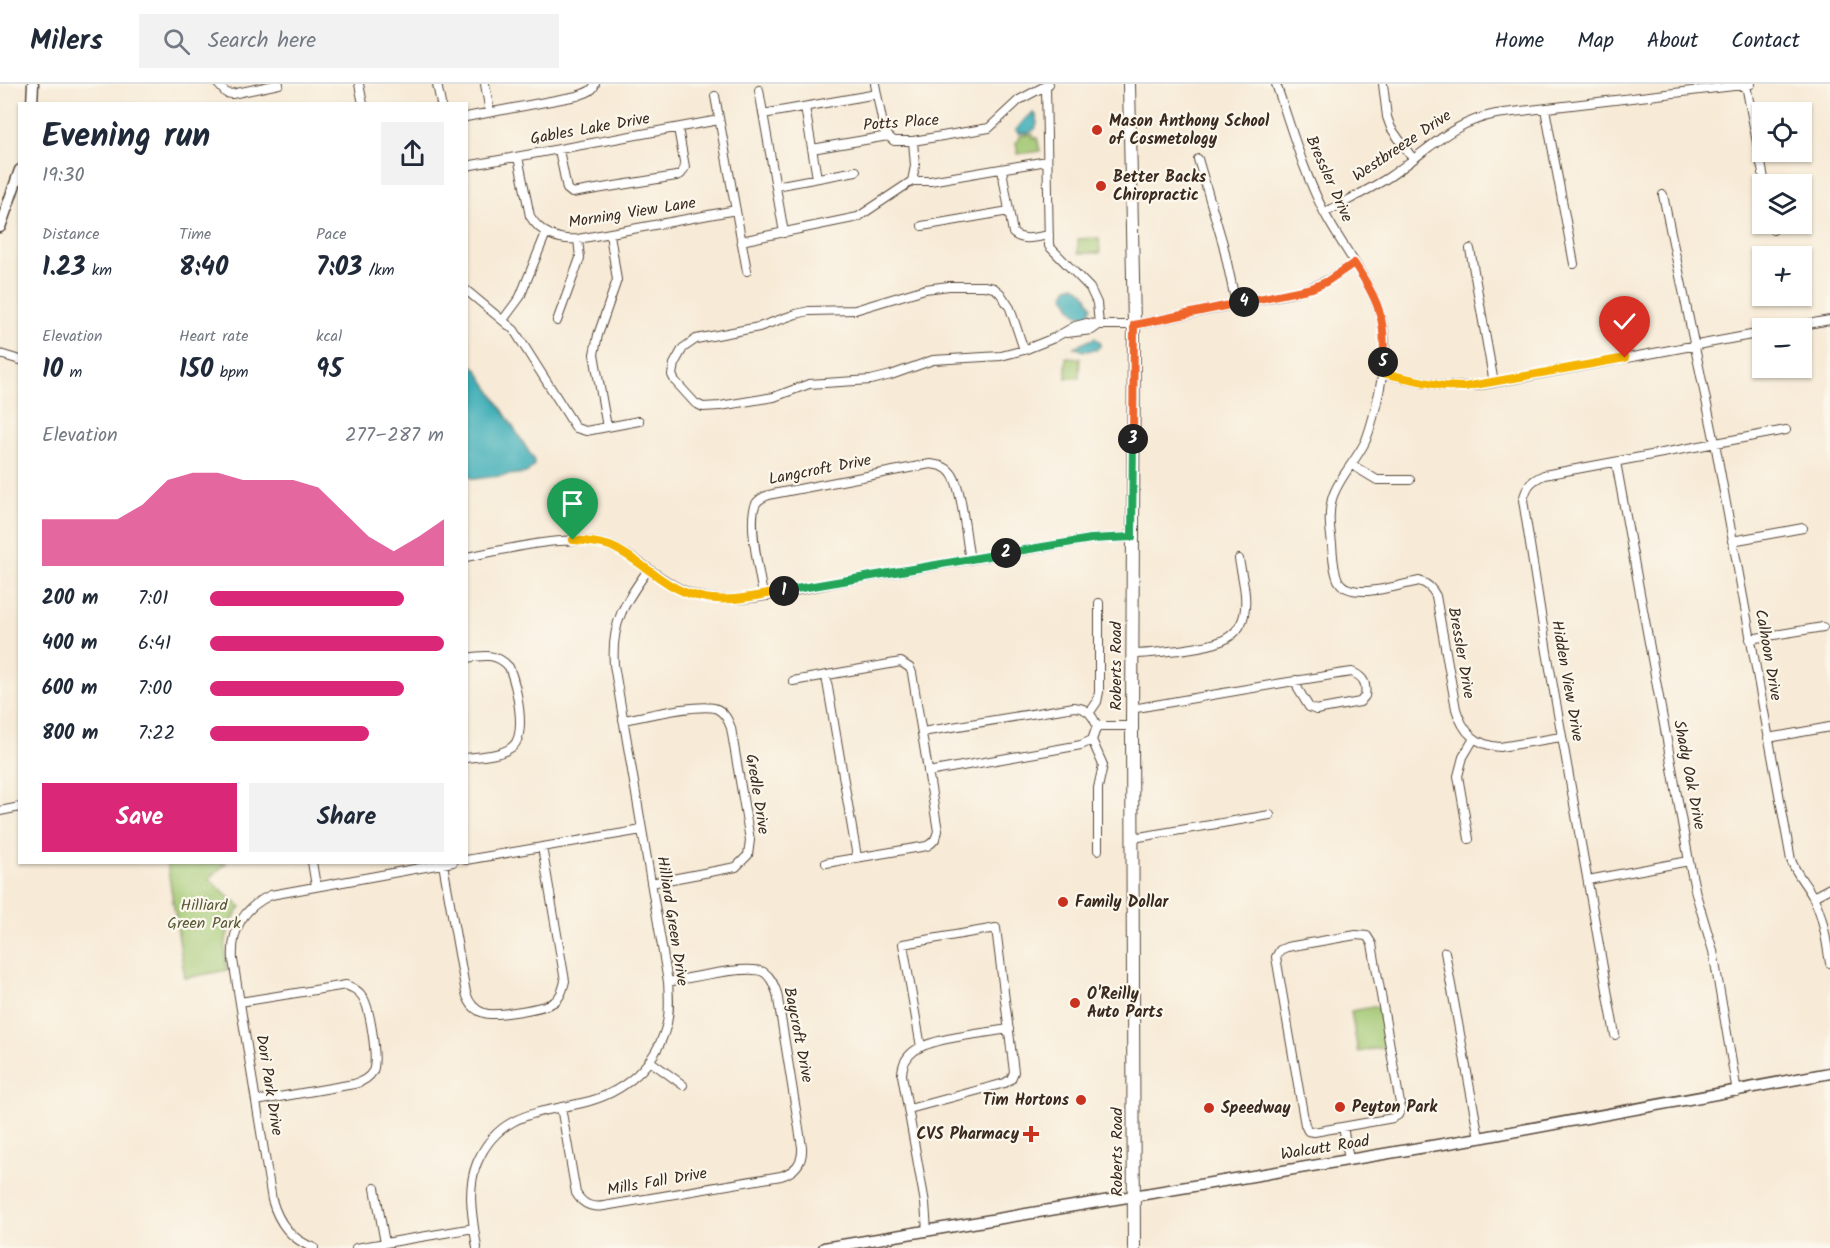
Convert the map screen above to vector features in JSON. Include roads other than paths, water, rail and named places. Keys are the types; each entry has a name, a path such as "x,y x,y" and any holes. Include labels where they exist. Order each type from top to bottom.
{"main road":[{"name":"Roberts Road","path":"1129,84 1134,325 1132,537 1134,1248"}],"street":[{"path":"32,102 33,84"},
{"path":"218,84 226,93 232,94 279,84"},
{"path":"359,84 363,102"},
{"path":"437,84 441,102"},
{"path":"485,84 490,112"},
{"path":"468,117 577,96 594,88 595,84"},
{"path":"875,84 884,130 888,136"},
{"name":"Bressler Drive","path":"1276,84 1302,163 1324,213 1375,296 1380,310 1385,344 1382,373 1365,441 1332,498 1329,513 1334,567 1341,584 1352,591 1370,591 1419,581 1433,589 1456,709 1462,726 1473,740"},
{"path":"1383,84 1387,117 1391,128 1413,159"},
{"name":"Westbreeze Drive","path":"1324,213 1388,178 1452,130 1469,121 1496,114 1751,84"},
{"path":"1048,85 1047,161 1051,250 1090,288 1099,313 1099,325"},
{"name":"Potts Place","path":"812,149 888,136 894,141 913,141 989,128 1019,100 1048,85"},
{"path":"1746,85 1763,174"},
{"path":"759,90 784,233"},
{"path":"763,114 877,94"},
{"path":"715,96 747,271"},
{"path":"805,106 818,178"},
{"path":"1545,109 1574,264"},
{"name":"Gables Lake Drive","path":"468,166 719,120"},
{"path":"560,150 567,189 572,194 676,176 681,174 685,167 678,128"},
{"path":"912,181 915,166 913,141"},
{"name":"Morning View Lane","path":"518,157 530,216 534,223 546,233 559,238 578,239 610,234 736,210"},
{"path":"1198,159 1223,244 1236,304"},
{"path":"741,241 863,215 912,181 1002,170 1047,161"},
{"path":"1002,170 1011,228 1015,235 1021,238 1049,235"},
{"path":"776,186 856,171"},
{"path":"0,227 18,176"},
{"name":"Calhoon Drive","path":"1664,195 1715,443 1791,860 1797,875 1813,897 1823,924 1830,963"},
{"path":"922,226 1008,211"},
{"path":"503,320 520,297 546,233"},
{"path":"607,428 594,354 598,335 617,280 610,234"},
{"path":"557,321 580,258 578,239"},
{"path":"1470,249 1494,383"},
{"path":"1024,350 1010,308 1000,292 984,286 949,286 918,291 855,310 809,311 759,327 696,339 683,348 674,364 672,375 695,403 708,408 768,398 809,384 871,380 933,360 1001,356 1024,350 1066,333 1075,326 1087,323 1134,325 1312,288 1326,282 1354,263"},
{"path":"468,292 514,330 573,425 586,431 639,421"},
{"path":"1812,323 1830,320"},
{"path":"1382,373 1453,387 1494,383 1752,335"},
{"path":"0,354 18,359"},
{"path":"1617,462 1786,430"},
{"name":"Hidden View Drive","path":"1615,1035 1561,737 1523,500 1527,486 1534,479 1617,462"},
{"name":"Shady Oak Drive","path":"1617,462 1689,861 1713,951 1737,1092"},
{"name":"Langcroft Drive","path":"763,595 753,523 753,510 761,499 773,494 930,464 948,469 953,474 958,487 970,560"},
{"path":"1352,465 1377,480 1410,480"},
{"path":"1732,541 1803,528"},
{"path":"468,557 573,540 609,546 624,553 680,590 698,597 718,599 763,595 1091,539 1132,537"},
{"path":"1132,654 1149,654 1211,645 1231,636 1240,627 1245,605 1239,559"},
{"name":"Hilliard Green Drive","path":"477,1248 471,1206 472,1185 477,1163 489,1144 503,1128 521,1117 602,1097 618,1090 635,1078 650,1061 667,1023 668,982 612,647 621,611 648,570"},
{"path":"1090,712 1097,702 1099,692 1099,603"},
{"path":"1750,639 1823,627"},
{"path":"468,658 491,655 504,660 513,676 521,728 516,743 501,752 468,758"},
{"path":"793,681 901,662 906,664 912,673 938,831 937,837 927,846 825,863"},
{"path":"1132,709 1296,680 1352,672 1362,678 1366,687 1365,696 1360,702 1316,710 1309,707 1298,689 1296,680"},
{"path":"826,676 857,857"},
{"name":"Gredle Drive","path":"623,720 709,707 719,711 727,718 731,728 750,840 748,855 736,867 729,870 651,883"},
{"path":"922,732 1074,707 1082,707 1090,712 1097,726 1092,740 1102,765 1098,788 1098,850"},
{"path":"1097,726 1132,726"},
{"path":"1768,738 1830,727"},
{"path":"1469,839 1458,776 1463,757 1473,740 1491,747 1500,747 1561,737"},
{"path":"928,772 1081,745 1092,740"},
{"path":"0,811 18,807"},
{"path":"1133,838 1270,815"},
{"path":"468,860 642,830"},
{"path":"312,864 316,886 443,864 466,993 469,1001 478,1011 496,1014 554,1003 563,990 565,981 542,847"},
{"path":"1588,880 1689,861"},
{"name":"Dori Park Drive","path":"314,1248 294,1238 280,1221 272,1200 232,960 235,931 243,915 260,900 282,892 316,886"},
{"path":"1813,897 1830,888"},
{"path":"909,1109 1005,1083 1011,1079 1014,1072 996,928 903,944 921,1047"},
{"path":"1356,935 1367,936 1372,944 1401,1109 1393,1118 1343,1127 1314,1132 1307,1129 1276,957 1280,950 1287,947 1356,935"},
{"path":"1445,952 1479,1138"},
{"name":"Baycroft Drive","path":"668,982 746,969 759,970 770,978 777,993 802,1147 797,1167"},
{"path":"240,1002 346,986 355,989 363,996 367,1007 375,1058 370,1074 365,1080 354,1084 256,1101"},
{"path":"927,1231 925,1203 902,1069 906,1059 921,1047 951,1039 1009,1029"},
{"path":"650,1061 683,1085"},
{"name":"Walcutt Road","path":"824,1248 1479,1138 1830,1073"},
{"name":"Mills Fall Drive","path":"561,1107 576,1193 580,1200 591,1206 604,1206 782,1176 797,1167"},
{"path":"1343,1127 1349,1159"},
{"path":"375,1188 385,1243"},
{"path":"356,1248 474,1228"}],"water":[{"path":"1033,113 1036,115 1035,129 1029,133 1018,133 1016,130"},
{"path":"1075,285 1085,293 1092,306 1089,314 1085,316 1074,311 1064,294 1068,287"},
{"path":"1095,338 1100,342 1096,350 1084,351 1074,347"},
{"path":"468,364 476,368 534,460 534,466 526,473 474,479 468,476"}],"place":[{"name":"Mason Anthony School of Cosmetology","path":"1097,130"},
{"name":"Better Backs Chiropractic","path":"1101,186"},
{"name":"Family Dollar","path":"1063,902"},
{"name":"O'Reilly Auto Parts","path":"1075,1003"},
{"name":"Tim Hortons","path":"1081,1100"},
{"name":"Peyton Park","path":"1340,1107"},
{"name":"Speedway","path":"1209,1108"},
{"name":"CVS Pharmacy","path":"1031,1134"}],"park label":[{"name":"Hilliard Green Park","path":"204,914"}]}
